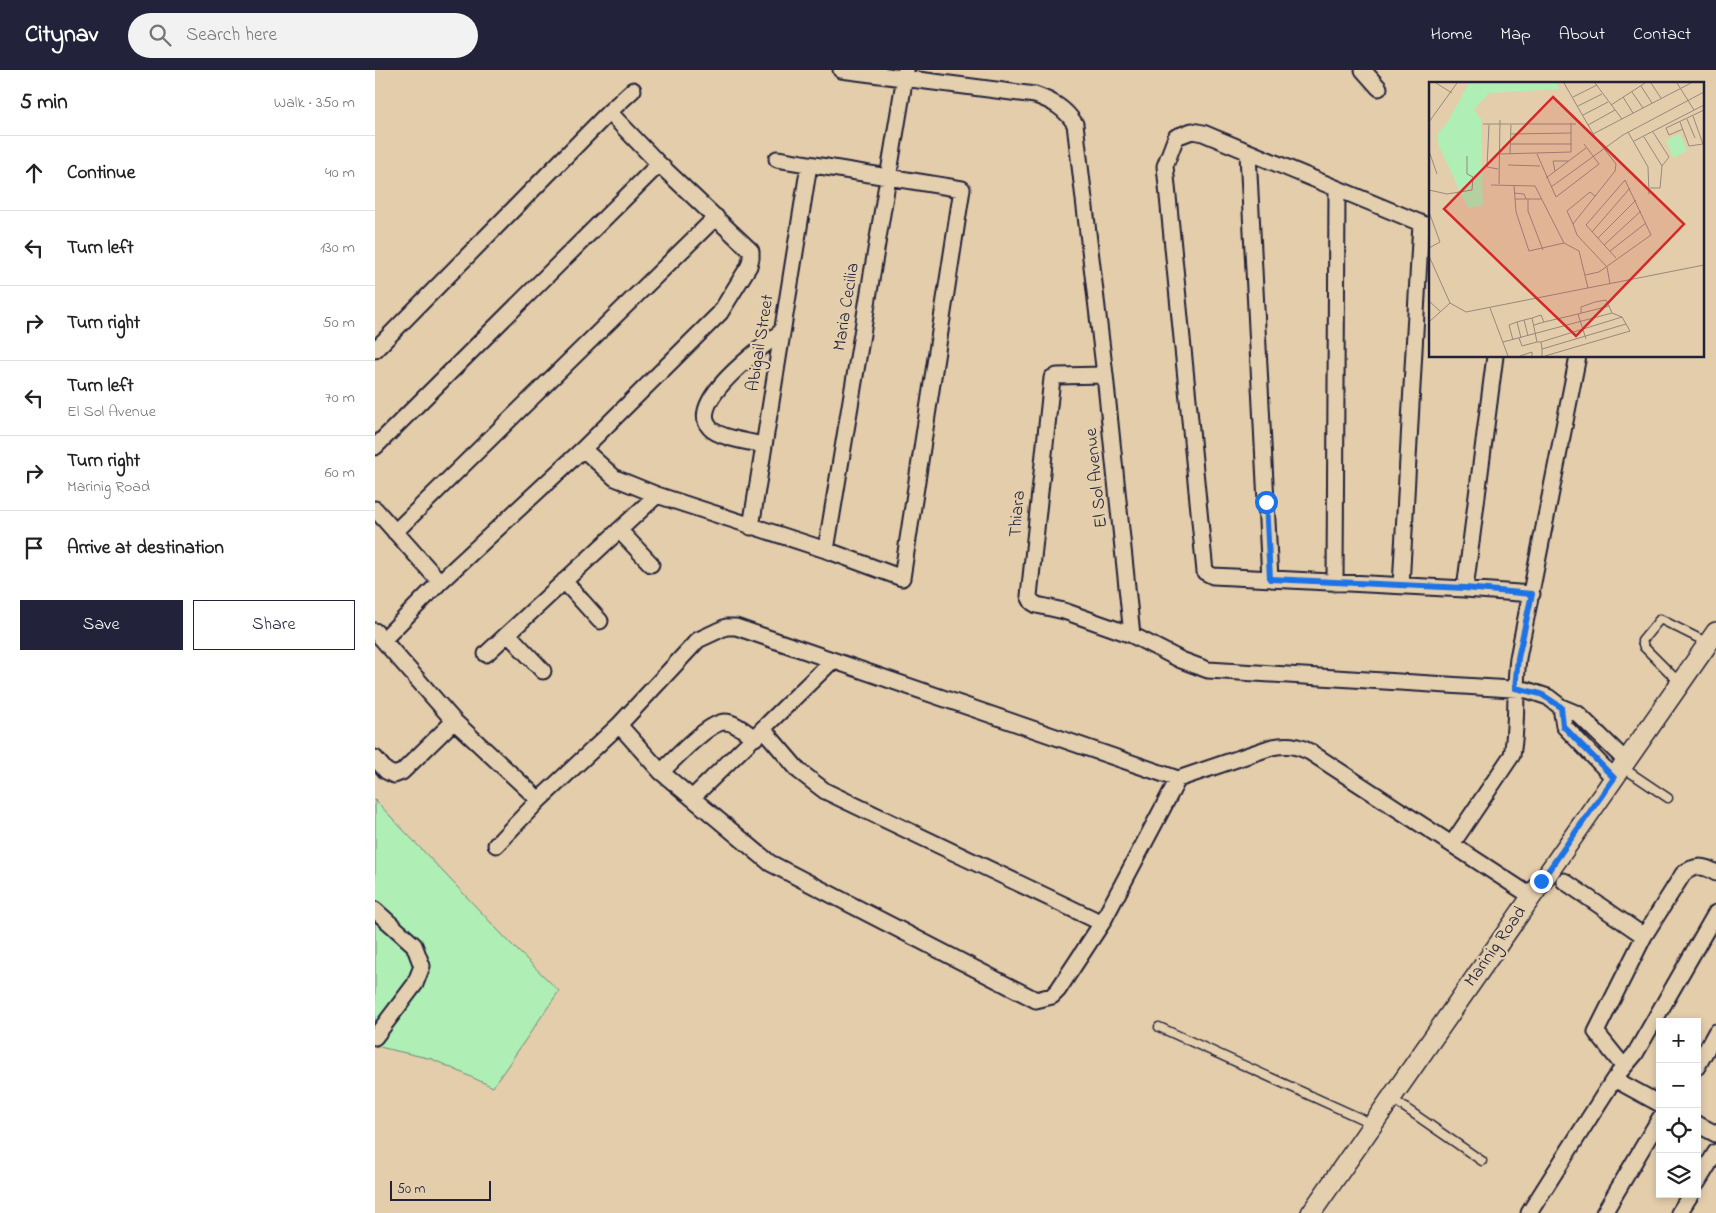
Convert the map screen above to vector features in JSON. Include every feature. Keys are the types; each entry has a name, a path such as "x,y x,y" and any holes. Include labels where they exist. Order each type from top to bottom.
{"street":[{"name":"El Sol Avenue","path":"841,70 905,74 1035,95 1049,100 1069,114 1075,124 1105,375 1132,635"},
{"path":"1363,70 1379,88"},
{"name":"Maria Cecilia","path":"826,550 905,74"},
{"path":"375,350 609,112 633,90"},
{"path":"539,800 454,721 379,636 583,449 720,313 749,266 751,251 659,164 609,112"},
{"path":"1401,586 1425,225 1248,154 1203,133 1191,131 1176,138 1165,166 1205,572 1213,576 1335,583 1401,586 1465,588 1532,594"},
{"path":"1248,154 1270,579"},
{"path":"583,449 615,478 657,495 826,550 902,578 962,188 777,159"},
{"path":"375,447 659,164"},
{"name":"Abigail Street","path":"751,527 809,165"},
{"path":"1335,583 1337,189"},
{"path":"395,532 716,217"},
{"path":"764,446 718,434 709,427 705,416 707,403 716,389 782,331"},
{"path":"1465,588 1495,358"},
{"path":"1452,844 1512,755 1515,741 1515,688 1518,658 1578,358"},
{"name":"Thiara","path":"1105,375 1057,376 1052,378 1029,596 1032,602 1037,605 1064,611 1132,635"},
{"path":"486,654 657,495"},
{"path":"375,509 440,582"},
{"path":"619,530 651,564"},
{"path":"564,582 600,622"},
{"path":"496,845 539,800 619,725 698,640 727,626 736,627 1178,779 1272,747 1285,744 1297,745 1531,896"},
{"path":"508,634 543,671"},
{"path":"1132,635 1181,660 1208,670 1515,688 1541,694 1561,707 1578,714 1595,731 1621,769"},
{"name":"Marinig Road","path":"1311,1213 1712,637"},
{"path":"693,798 832,661"},
{"path":"1561,707 1563,726 1582,744 1621,769"},
{"path":"375,758 385,771 394,775 402,772 454,721"},
{"path":"661,772 708,729 725,722 734,725 760,734 799,772 825,791 1102,923"},
{"path":"619,725 661,772 770,863 1029,998 1045,1000 1052,996 1102,923 1178,779"},
{"path":"1624,1067 1596,1032 1644,936 1683,874 1690,868 1701,866 1716,873"},
{"path":"1564,881 1644,936"},
{"path":"375,910 414,945 422,966 415,984 375,1037"},
{"path":"1529,1213 1614,1079 1635,1054 1716,913"},
{"path":"1699,1063 1716,1032"},
{"path":"1614,1079 1656,1102"},
{"path":"1604,1213 1656,1125"},
{"path":"1701,1126 1716,1134"},
{"path":"1701,1176 1716,1152"},
{"path":"1679,1213 1688,1198"}],"lane":[{"path":"1680,683 1644,647 1642,641 1660,619 1712,637"},
{"path":"1582,744 1595,731"},
{"path":"1621,769 1668,798"},
{"path":"1159,1027 1373,1124"},
{"path":"1391,1098 1482,1161"}],"green space":[{"path":"375,800 513,946 559,991 493,1087 432,1059 375,1046"}],"route":[{"path":"1266,502 1270,579 1465,588 1532,594 1518,658 1515,688 1541,694 1561,707 1563,726 1614,778 1541,881"}]}
